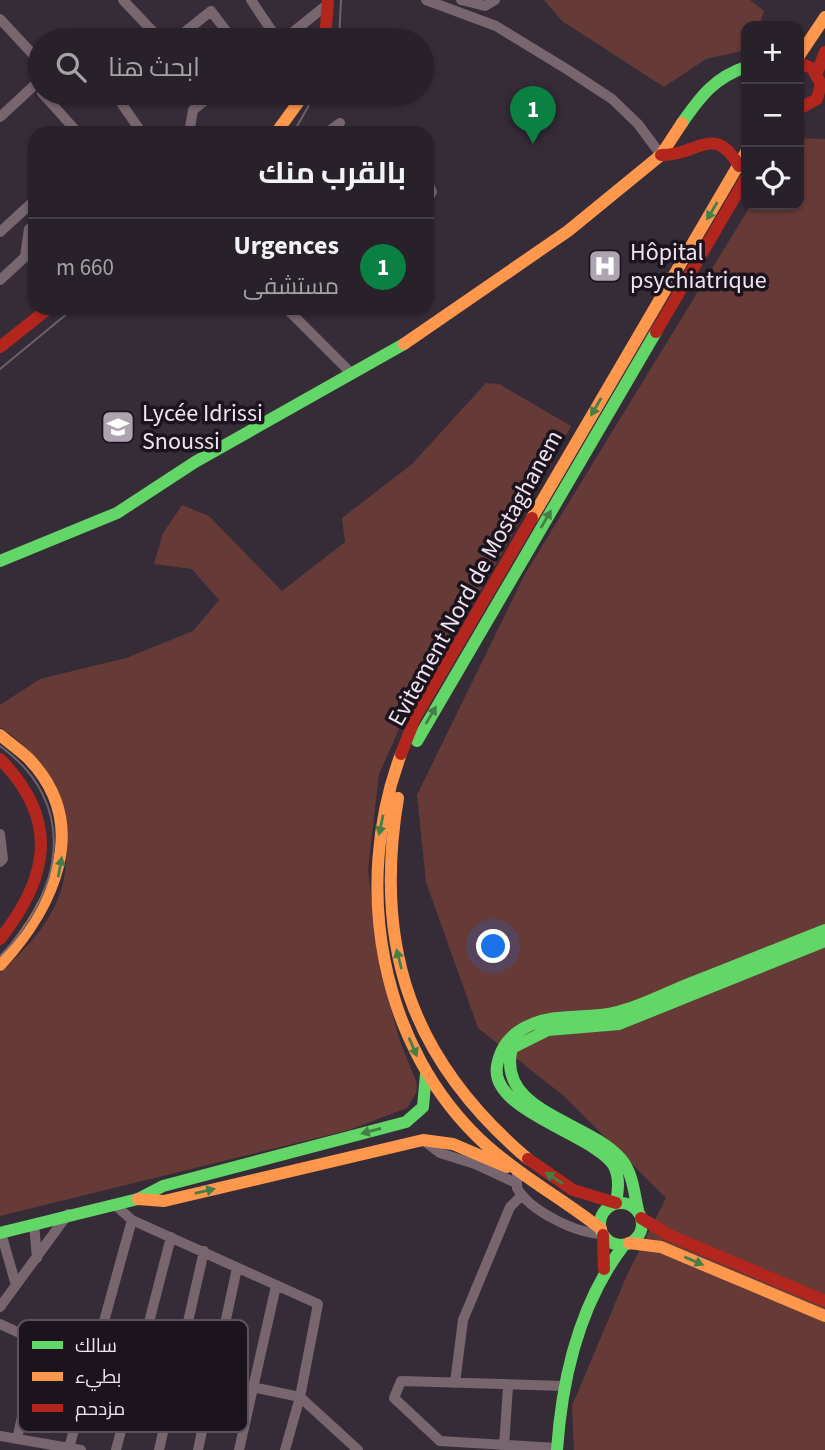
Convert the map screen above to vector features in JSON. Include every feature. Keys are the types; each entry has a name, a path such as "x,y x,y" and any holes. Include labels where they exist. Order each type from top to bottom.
{"main road":[{"path":"326,28 328,2"},
{"path":"804,48 825,17"},
{"path":"804,108 820,92 825,52"},
{"path":"804,66 820,76"},
{"path":"0,561 117,513 189,466 424,333 568,230 661,155 702,93 728,73 741,69"},
{"path":"728,73 741,74"},
{"path":"804,108 825,97"},
{"path":"281,126 296,105"},
{"path":"661,155 671,156 708,142 728,149 741,170"},
{"name":"Evitement Nord de Mostaghanem","path":"616,1203 587,1198 513,1149 476,1114 437,1059 407,992 389,909 389,867 397,803 407,765 422,731 693,268 741,174"},
{"name":"Evitement Nord de Mostaghanem","path":"602,1233 576,1208 517,1175 470,1129 426,1074 397,1002 384,954 379,914 379,838 399,758 416,716 741,174"},
{"path":"0,346 40,315"},
{"path":"0,734 27,757 47,786 58,815 62,856 53,893 42,915 0,965"},
{"path":"0,759 18,776 32,800 40,823 43,850 35,887 23,910 0,939"},
{"path":"616,1203 618,1180 611,1163 535,1115 503,1085 496,1070 496,1059 505,1043 516,1032 533,1023 548,1018 601,1016 619,1012 825,930"},
{"path":"557,1449 563,1386 603,1277 641,1230 640,1214 628,1170 617,1154 536,1105 512,1082 506,1065 512,1048 548,1030 619,1024 825,941"},
{"path":"0,1233 69,1213 138,1199 163,1186 406,1122 423,1107 427,1093 426,1074"},
{"path":"406,1122 423,1140"},
{"path":"138,1199 164,1201 423,1140 453,1144 517,1175"},
{"path":"603,1277 603,1213 616,1203 628,1204 669,1236 823,1300"},
{"path":"602,1233 612,1243 661,1248 825,1316"}],"street":[{"path":"123,0 150,28"},
{"path":"251,0 272,28"},
{"path":"426,0 496,26 612,99 638,124 661,155"},
{"path":"461,0 485,6 495,0"},
{"path":"299,28 328,2"},
{"path":"190,28 211,11 224,28"},
{"path":"0,19 28,49"},
{"path":"306,23 315,28"},
{"path":"0,117 28,95"},
{"path":"54,105 72,126"},
{"path":"122,105 137,126"},
{"path":"190,126 193,110 199,105"},
{"path":"336,126 340,123"},
{"path":"0,232 28,206"},
{"path":"0,280 28,258"},
{"path":"293,315 351,373"},
{"path":"0,834 3,859 0,862"},
{"path":"517,1175 522,1195 575,1229 602,1233"},
{"path":"456,1383 463,1320 510,1207 522,1195"},
{"path":"114,1204 132,1220 318,1304 300,1397 285,1450"},
{"path":"0,1307 69,1213"},
{"path":"104,1320 132,1220"},
{"path":"34,1224 37,1258"},
{"path":"0,1233 16,1285"},
{"path":"149,1320 171,1237"},
{"path":"188,1320 204,1251"},
{"path":"225,1320 237,1268"},
{"path":"248,1413 276,1286"},
{"path":"0,1324 18,1332"},
{"path":"557,1449 440,1441 394,1400 401,1381 563,1386"},
{"path":"504,1447 508,1386"},
{"path":"248,1387 300,1397 358,1450"},
{"path":"17,1439 19,1432"},
{"path":"69,1448 73,1432"},
{"path":"116,1450 121,1432"},
{"path":"159,1450 163,1432"},
{"path":"198,1450 202,1432"},
{"path":"239,1450 243,1432"},
{"path":"0,1436 81,1450"}],"shaded area":[{"path":"544,0 750,0 764,11 761,21 741,21 741,51 706,59 664,87 562,21"},
{"path":"804,138 825,139 825,1450 574,1450 572,1406 627,1275 666,1198 565,1097 478,1028 426,882 417,795 525,574 748,210 804,210"},
{"path":"486,383 499,384 571,426 504,550 451,639 420,682 379,774 368,869 380,971 400,1041 417,1084 416,1093 407,1108 349,1130 0,1216 0,973 19,955 47,920 57,902 66,861 61,812 52,786 40,764 22,744 0,727 0,705 40,679 126,658 193,631 219,600 192,569 154,564 163,533 182,505 209,516 282,591 345,542 342,518 412,464"}],"tram line":[{"path":"340,28 341,0"},
{"path":"297,126 309,105"},
{"path":"0,369 66,315"},
{"path":"0,746 26,769 43,794 52,821 54,849 49,877 38,905 21,932 0,956"}],"traffic: fast":[{"path":"682,123 709,89 725,76 741,69"},
{"path":"417,741 656,332"},
{"path":"0,561 117,513 195,462 404,344"},
{"path":"616,1203 618,1189 614,1166 587,1144 526,1109 509,1096 499,1082 497,1066 507,1042 522,1029 550,1019 626,1010 825,930"},
{"path":"638,1210 631,1177 621,1159 606,1146 548,1113 517,1087 510,1070 512,1048 548,1030 619,1024 825,941"},
{"path":"0,1233 138,1199 163,1186 406,1122 423,1107 426,1074"},
{"path":"621,1203 636,1209 642,1224 636,1239 621,1245 606,1239 600,1224 606,1209 621,1203"},
{"path":"557,1450 563,1395 584,1317 608,1268 624,1245"}],"traffic: slow":[{"path":"804,48 825,17"},
{"path":"281,126 296,105"},
{"path":"404,344 568,231 661,155 682,123"},
{"path":"532,518 741,161"},
{"path":"0,735 29,759 48,785 59,811 62,839 58,866 49,892 19,943 0,965"},
{"path":"401,754 386,804 379,857 378,909 385,962 399,1013 420,1061 449,1105 485,1144 601,1229"},
{"path":"398,798 392,852 391,903 397,952 410,997 429,1041 455,1082 488,1121 528,1159"},
{"path":"138,1199 164,1201 423,1140 453,1144 507,1167"},
{"path":"629,1243 661,1247 825,1316"}],"traffic: jam":[{"path":"326,28 328,0"},
{"path":"817,73 825,52"},
{"path":"804,65 812,68 821,84 817,99 804,106"},
{"path":"661,155 713,143 730,153 739,166"},
{"path":"656,332 741,187"},
{"path":"0,347 40,315"},
{"path":"401,754 416,716 532,518"},
{"path":"0,759 19,781 32,804 39,826 41,848 38,870 29,893 17,916 0,939"},
{"path":"528,1159 573,1190 616,1203"},
{"path":"641,1218 669,1235 825,1301"},
{"path":"603,1235 604,1269"}],"place":[{"name":"Urgences","path":"533,144"},
{"name":"Hôpital psychiatrique","path":"605,266"},
{"name":"Lycée Idrissi Snoussi","path":"118,427"}]}
